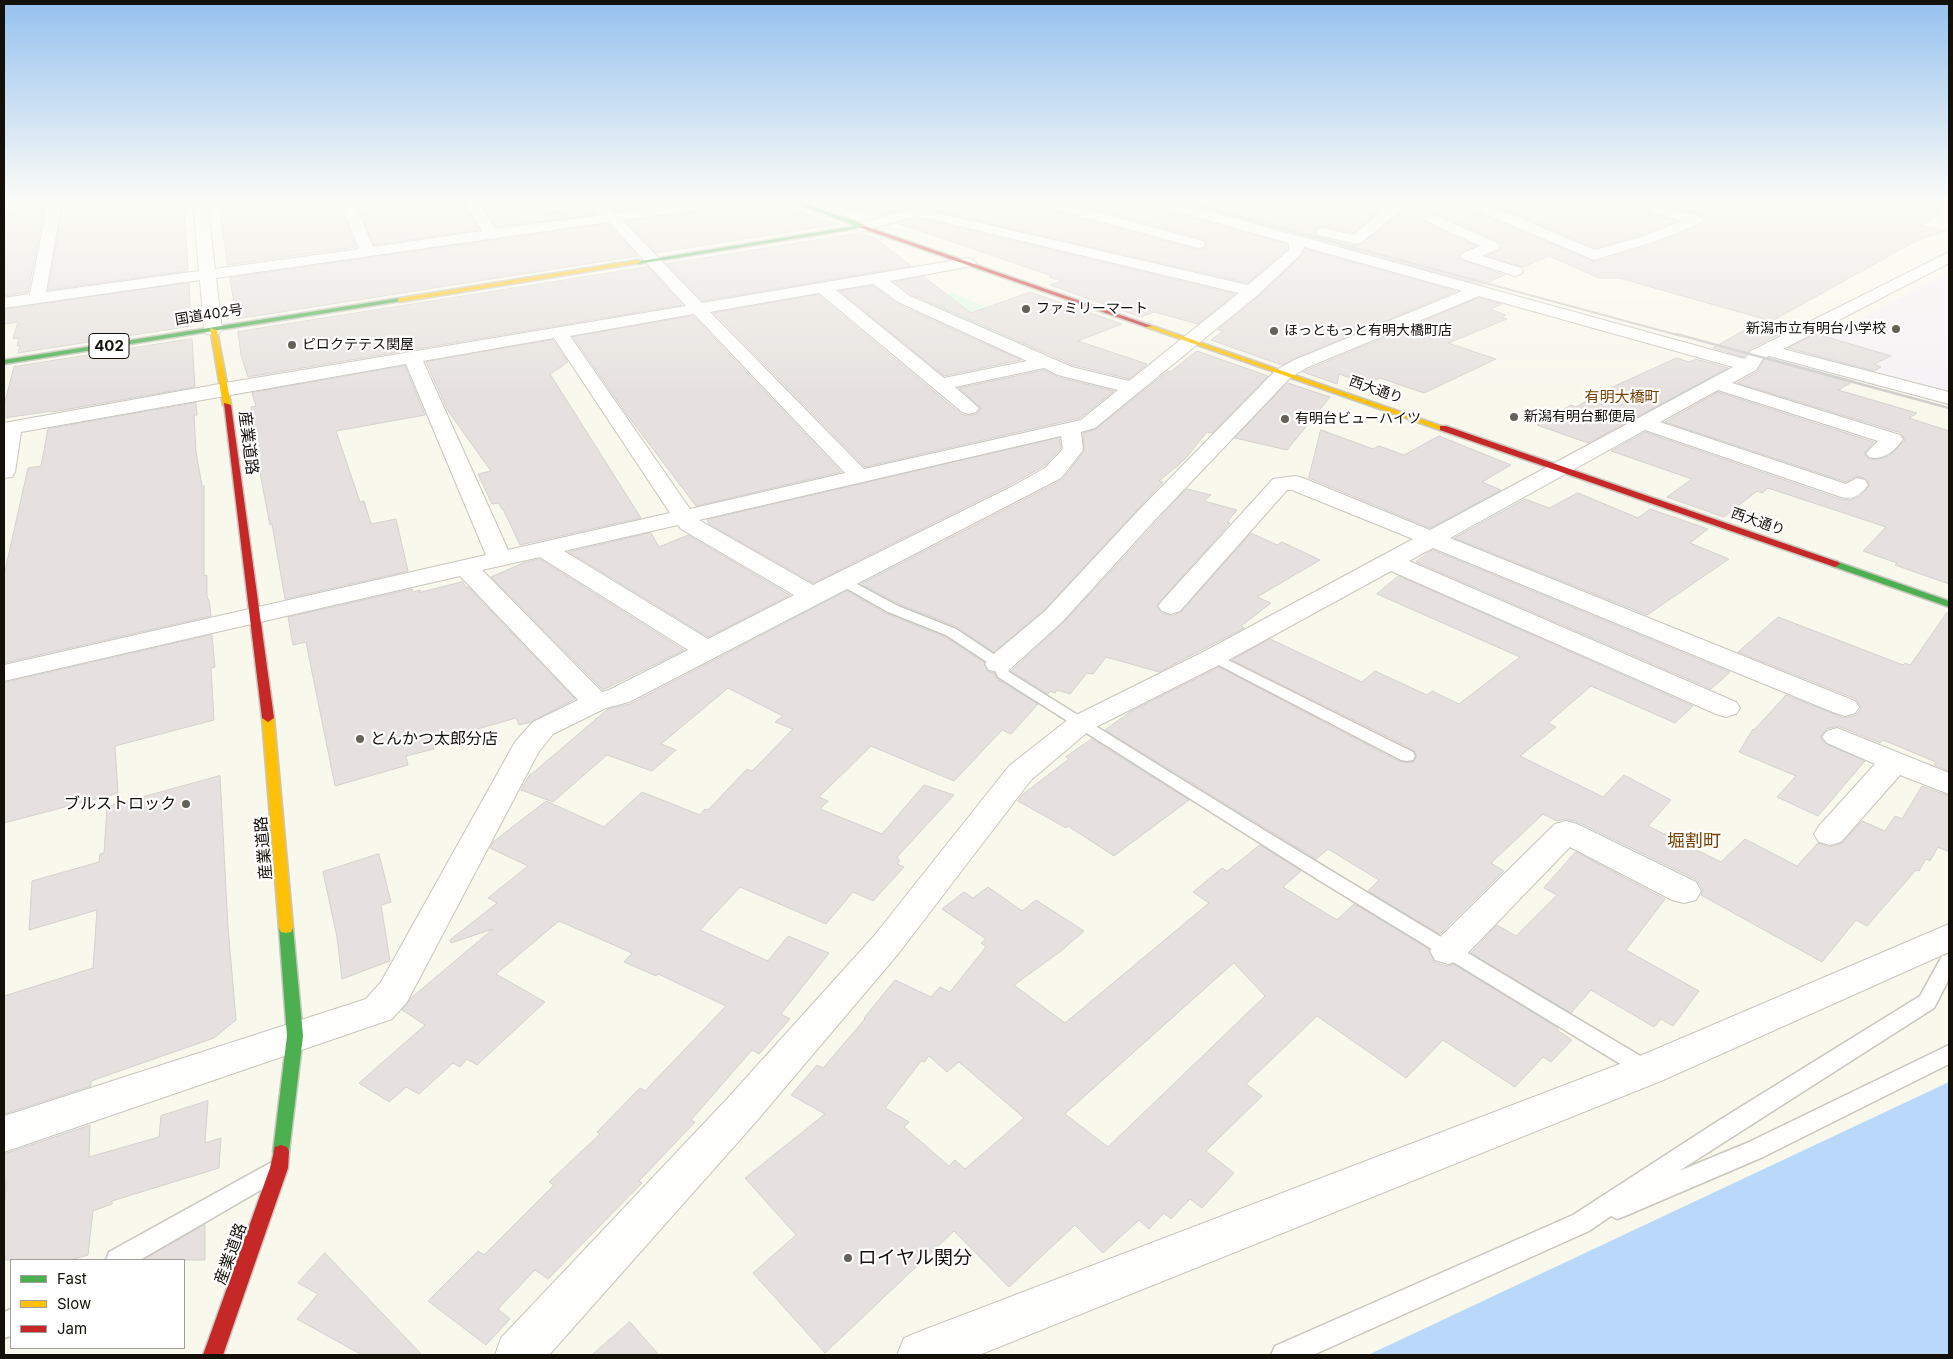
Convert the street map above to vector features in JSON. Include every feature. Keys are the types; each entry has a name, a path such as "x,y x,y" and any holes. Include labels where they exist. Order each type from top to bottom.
{"main road":[{"name":"国道402号","path":"4,362 611,265"},
{"name":"西大通り","path":"975,265 1949,604"},
{"name":"産業道路","path":"213,1355 279,1168 296,1036 269,725 225,389 214,330"}],"street":[{"path":"37,298 43,265"},
{"path":"206,265 214,330"},
{"path":"4,303 270,265"},
{"path":"657,265 860,476"},
{"path":"4,472 8,428 225,389 954,265"},
{"path":"4,673 1088,424 1192,342 1280,265"},
{"path":"1385,265 1749,366"},
{"path":"1498,265 1515,271"},
{"path":"518,1355 740,1112 886,945 1020,774 1080,724 1214,657 1749,366 1757,355 1933,265"},
{"path":"1151,266 1253,291"},
{"path":"877,279 904,300 1065,371 1133,388"},
{"path":"823,288 969,408"},
{"path":"999,664 1054,616 1146,516 1283,374 1300,364 1477,291"},
{"path":"559,333 689,524 814,596"},
{"path":"1768,350 1949,398"},
{"path":"412,358 500,560"},
{"path":"940,384 1047,362"},
{"path":"1716,384 1893,439 1876,453"},
{"path":"1644,423 1849,492 1857,485"},
{"path":"4,1134 379,1009 394,992 524,749 543,728 596,702 619,696 1053,473 1073,450 1071,429"},
{"path":"1171,606 1281,484 1295,483 1432,537 1845,707"},
{"path":"544,549 708,651"},
{"path":"1389,561 1726,708"},
{"path":"466,568 596,702"},
{"path":"1837,737 1949,784"},
{"path":"1830,834 1895,761"},
{"path":"1448,951 1566,832 1684,891"},
{"path":"921,1355 1647,1070 1949,938"}],"lane":[{"path":"842,580 893,609 951,632 999,664 1003,674 1080,724 1448,951 1647,1070"},
{"path":"1214,657 1407,756"},
{"path":"1581,1223 1726,1128 1926,1002 1949,962"},
{"path":"1284,1355 1581,1223 1755,1150 1949,1054"},
{"path":"120,1259 279,1168"}],"shaded area":[{"name":"新潟市立有明台小学校","path":"1949,271 1949,394 1794,354 1890,303"}],"green space":[{"path":"952,293 1063,337 1035,350 921,302"}],"water":[{"path":"1949,1082 1949,1355 1368,1355"}],"building":[{"path":"4,265 33,265 28,292 4,296"},
{"path":"52,265 188,265 188,271 48,290"},
{"path":"318,265 578,265 236,319 230,278"},
{"path":"668,265 911,266 703,301"},
{"path":"1021,265 1115,265 1235,294 1198,324 1154,312 1141,317 1050,285 1062,281 1049,277 1052,276"},
{"path":"1172,265 1268,265 1248,283"},
{"path":"1291,265 1364,265 1456,291 1282,365 1211,340 1223,331 1218,330 1260,295"},
{"path":"1412,265 1478,265 1505,275 1482,285"},
{"path":"1570,265 1872,265 1772,321 1794,327 1750,349 1744,357 1713,348 1764,319 1619,278 1599,278"},
{"path":"648,267 682,305 248,377 241,355 238,332"},
{"path":"924,277 971,313 1030,292 1122,324 1078,341 1147,364 1129,379 1073,365 911,294 895,282"},
{"path":"189,283 191,326 18,353 19,338 13,339 18,322 4,324 4,310"},
{"path":"873,286 897,304 1021,360 944,376 840,291"},
{"path":"818,295 961,414 968,416 977,414 981,408 959,388 1044,370 1058,377 1114,391 1080,418 865,467 714,313"},
{"path":"1479,298 1502,304 1490,309 1506,315 1501,317 1507,319 1448,343 1496,359 1424,393 1380,378 1367,384 1339,374 1337,384 1303,372"},
{"path":"693,316 841,472 696,506 628,416 573,337"},
{"path":"1817,334 1891,356 1874,364 1881,367 1874,371 1788,348"},
{"path":"192,339 195,387 52,412 4,418 4,405 14,367"},
{"path":"553,340 568,362 550,374 641,518 520,545 503,509 499,503 492,504 478,474 491,471 448,411 426,362"},
{"path":"1197,351 1268,376 1212,433 1207,432 1184,460 1159,481 1163,482 1044,610 994,652 957,627 899,604 861,584 1062,480 1084,451 1083,433 1096,429 1168,371 1170,372"},
{"path":"1677,358 1689,362 1696,359 1728,368 1588,443 1537,425 1571,405 1576,407 1606,390"},
{"path":"1769,358 1854,381 1838,390 1917,413 1909,418 1949,431 1949,584 1895,565 1897,563 1863,551 1886,527 1768,488 1762,493 1757,491 1724,517 1667,497 1692,479 1611,451 1645,432 1840,499 1850,500 1860,496 1870,485 1865,478 1856,476 1846,482 1665,422 1718,392 1874,442 1864,453 1869,459 1889,456 1905,440 1901,433 1737,383 1757,372 1764,360"},
{"path":"405,366 425,415 336,431 360,502 364,501 371,524 396,519 408,571 285,599 272,524 270,525 261,478 251,407 256,406 252,393"},
{"name":"有明台ビューハイツ","path":"1288,383 1330,397 1287,450 1235,438"},
{"path":"196,403 197,415 194,415 196,452 202,486 204,486 204,576 207,575 207,596 211,616 4,663 4,575 28,468 41,466 48,429"},
{"path":"1321,430 1373,449 1379,446 1404,455 1439,436 1511,465 1482,482 1501,490 1430,528 1309,478"},
{"path":"1059,438 1061,448 1044,466 1010,485 813,583 709,524 707,520"},
{"path":"1187,489 1211,495 1204,501 1237,510 1227,522 1230,523 1157,605 1161,613 1172,616 1181,612 1251,533 1277,545 1282,542 1320,560 1257,597 1271,603 1241,626 1244,628 1159,672 1106,657 1093,674 1087,673 1070,694 1057,690 1055,693 1050,691 1048,694 1011,671 1064,622"},
{"path":"1578,493 1638,518 1650,509 1708,529 1690,543 1729,559 1647,615 1454,538 1525,499 1549,508"},
{"path":"651,533 659,547 688,535 790,595 708,637 569,552"},
{"path":"1433,550 1730,672 1711,689 1416,562"},
{"path":"540,559 684,650 603,690 491,577 523,563"},
{"path":"1399,576 1693,706 1675,723 1591,686 1548,723 1556,727 1520,756 1603,797 1624,775 1671,800 1648,826 1721,862 1745,839 1797,866 1818,843 1830,847 1842,843 1862,821 1885,831 1895,816 1902,819 1922,786 1949,796 1949,852 1938,847 1930,861 1926,859 1919,871 1916,870 1867,926 1856,920 1822,962 1701,895 1703,890 1697,880 1578,822 1566,819 1557,821 1543,814 1491,863 1504,871 1440,934 1368,891 1379,880 1328,849 1316,859 1105,730 1130,712 1219,667 1400,762 1413,762 1417,757 1414,750 1232,660 1270,639 1362,682 1375,671 1427,695 1432,691 1459,704 1520,657 1377,594"},
{"path":"463,582 466,588 468,587 575,699 531,722 519,725 516,718 432,742 434,749 406,756 408,765 335,786 306,642 293,645 288,617 412,589 413,592 420,590 420,592"},
{"path":"847,591 887,614 945,637 984,662 987,671 994,673 997,679 1038,704 1011,734 1002,730 954,781 871,746 819,797 828,801 820,809 882,834 924,785 954,795 897,857 900,861 897,864 904,867 873,901 853,892 826,924 740,887 700,930 768,961 788,936 829,953 781,1014 790,1019 759,1054 752,1050 691,1120 695,1122 639,1181 642,1183 548,1279 535,1270 498,1309 510,1319 486,1345 428,1301 478,1251 484,1255 554,1185 549,1182 600,1134 597,1132 640,1088 645,1091 726,1006 658,974 656,976 624,962 632,953 559,921 496,974 545,1002 477,1065 467,1059 460,1067 453,1063 419,1094 406,1087 389,1102 359,1083 425,1025 402,1010 411,998 493,929 451,943 450,940 497,903 488,898 528,866 490,848 493,842 546,801 604,827 642,792 700,815 705,809 708,810 747,769 752,771 793,729 775,722 783,716 728,688 661,744 676,750 652,771 607,755 553,802 521,790 528,777 608,709 630,704"},
{"path":"1947,613 1949,614 1949,771 1934,765 1936,762 1883,740 1880,743 1838,726 1826,729 1820,737 1826,744 1865,761 1818,816 1777,797 1796,776 1739,752 1753,729 1786,695 1844,718 1856,715 1861,708 1856,699 1738,652 1778,617 1903,665 1905,663 1910,665"},
{"path":"212,635 215,667 211,668 214,720 115,746 118,793 4,823 4,683"},
{"path":"1092,739 1189,800 1114,856 1068,826 1066,828 1018,801 1022,795 1069,759 1066,757"},
{"path":"220,776 228,927 236,1020 214,1038 91,1081 91,1086 4,1114 4,996 93,968 97,910 29,930 32,881 99,862 100,854 104,853 107,807"},
{"path":"1260,845 1301,871 1283,887 1337,920 1354,904 1429,949 1434,962 1447,966 1453,964 1558,1028 1557,1030 1572,1040 1551,1062 1543,1057 1515,1087 1443,1040 1406,1078 1317,1016 1246,1084 1262,1096 1206,1151 1234,1173 1202,1208 1190,1199 1171,1219 1164,1213 1149,1229 1139,1220 1103,1253 1075,1225 1009,1287 954,1231 825,1353 753,1273 796,1235 745,1178 825,1114 791,1095 817,1065 823,1068 895,980 931,997 940,987 950,992 986,947 981,943 986,939 942,909 964,892 973,898 988,887 1022,911 1036,900 1084,931 1061,951 1014,985 1065,1023 1209,903 1193,892 1222,868 1227,871","holes":["1234,963 1265,996 1108,1147 1065,1114","929,1056 947,1072 959,1062 1024,1118 965,1169 955,1160 949,1166 904,1127 909,1122 885,1108 921,1061 924,1062"]},
{"path":"1576,852 1665,899 1626,950 1699,991 1673,1026 1661,1019 1654,1027 1591,990 1571,1013 1471,953 1497,925 1516,936 1557,895 1544,888"},
{"path":"379,854 391,902 381,905 390,961 342,979 337,937 323,872"},
{"path":"208,1101 205,1143 221,1138 219,1168 112,1201 112,1204 93,1211 88,1255 74,1259 4,1260 6,1180 4,1180 4,1154 90,1125 89,1157 159,1137 161,1116"},
{"path":"205,1225 205,1260 145,1259"},
{"path":"325,1253 422,1355 362,1355 297,1319 318,1294 298,1283"},
{"path":"630,1322 659,1355 592,1355"}],"railway":[{"path":"1420,265 1681,336"},
{"path":"1676,334 1949,408"}],"traffic: fast":[{"path":"4,362 400,300"},
{"path":"1835,564 1949,604"},
{"path":"281,1152 295,1036 286,928"}],"traffic: slow":[{"path":"400,300 617,265"},
{"path":"1148,326 1443,428"},
{"path":"213,330 227,405"},
{"path":"268,718 286,928"}],"traffic: jam":[{"path":"974,265 1148,326"},
{"path":"227,405 268,718"},
{"path":"1443,428 1835,564"},
{"path":"213,1355 279,1168 281,1152"}],"place":[{"name":"ファミリーマート","path":"1026,309"},
{"name":"新潟市立有明台小学校","path":"1896,329"},
{"name":"ほっともっと有明大橋町店","path":"1274,331"},
{"name":"ピロクテテス関屋","path":"292,345"},
{"name":"新潟有明台郵便局","path":"1514,417"},
{"name":"有明台ビューハイツ","path":"1285,419"},
{"name":"とんかつ太郎分店","path":"360,739"},
{"name":"ブルストロック","path":"186,804"},
{"name":"ロイヤル関分","path":"848,1258"}],"district":[{"name":"有明大橋町","path":"1622,397"},
{"name":"堀割町","path":"1694,842"}]}
